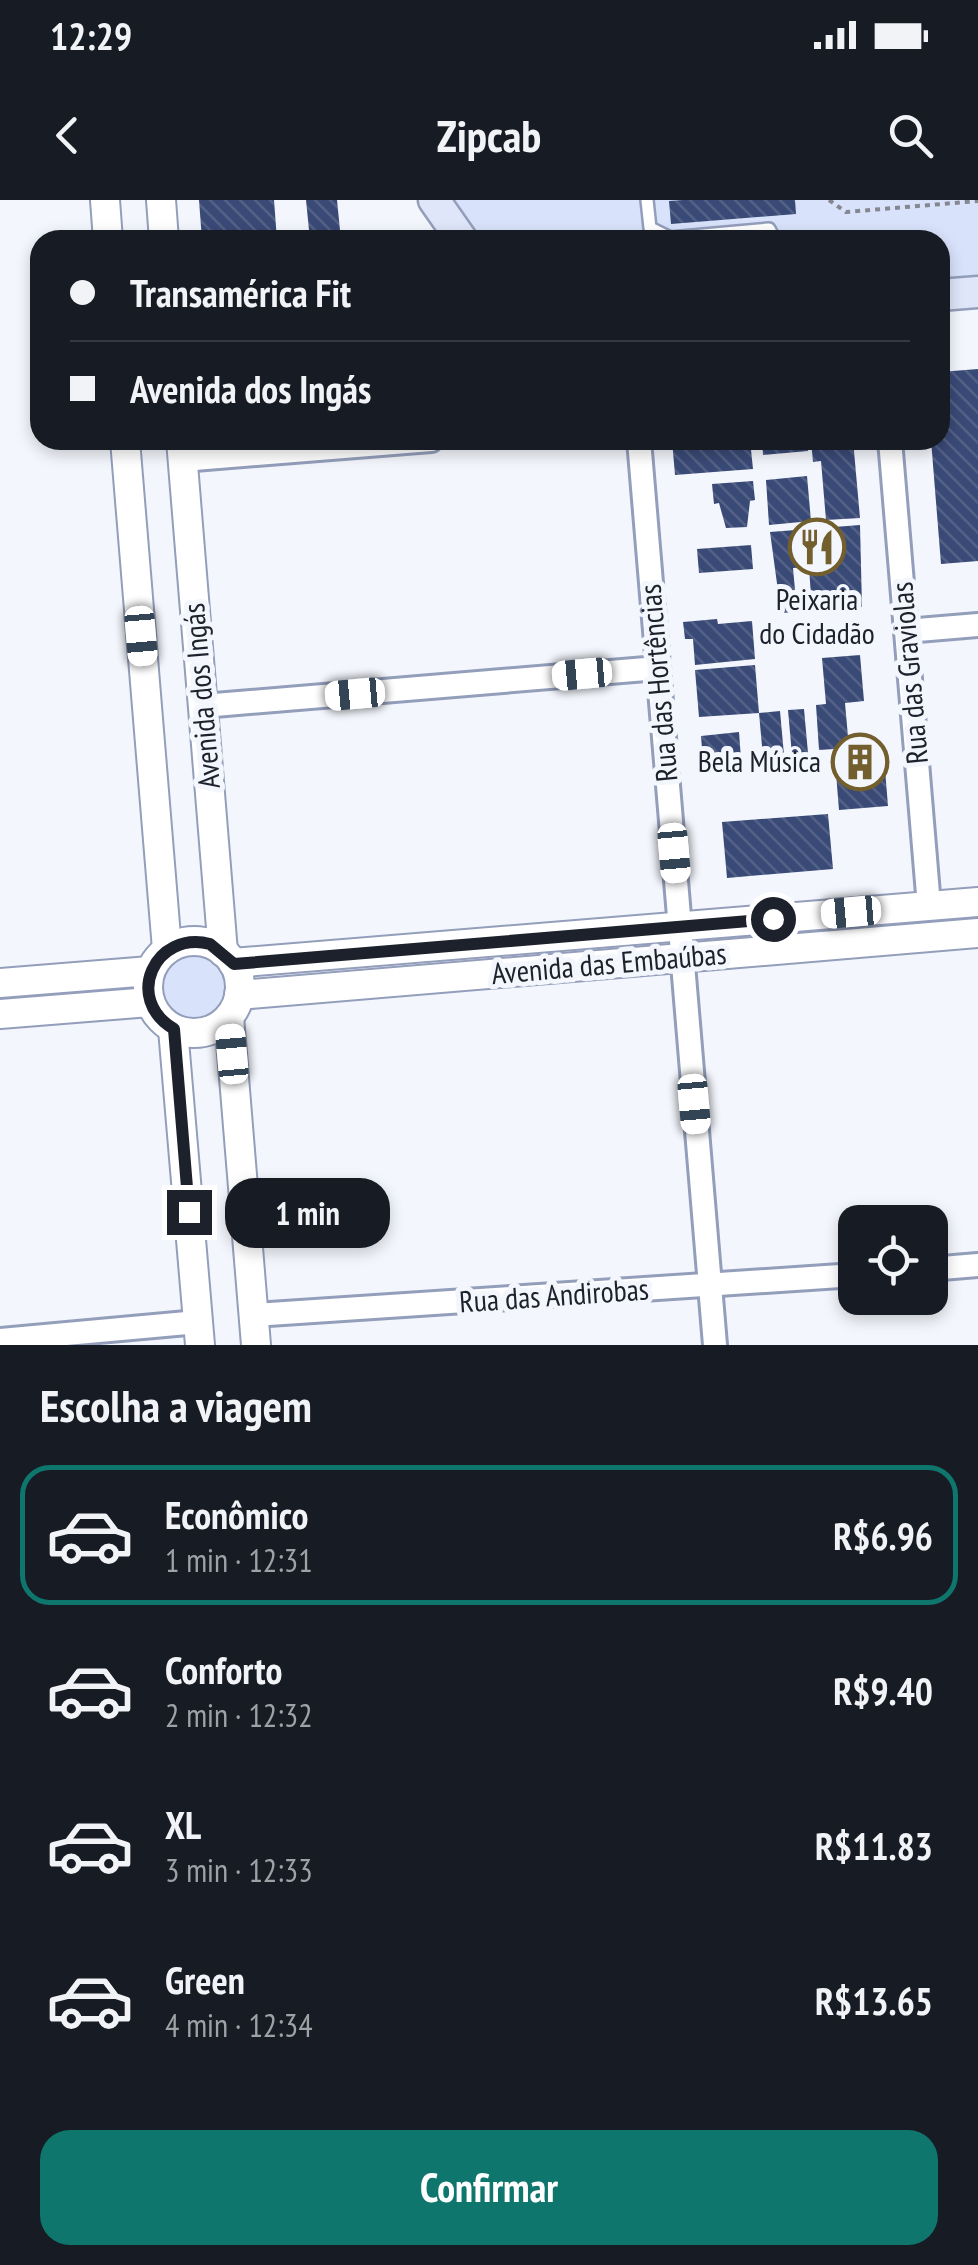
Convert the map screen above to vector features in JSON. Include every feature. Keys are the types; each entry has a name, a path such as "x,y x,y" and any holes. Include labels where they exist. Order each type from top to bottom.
{"main road":[{"path":"434,200 455,230"},
{"path":"950,294 978,292"}],"street":[{"path":"104,200 107,230"},
{"path":"161,200 163,230"},
{"name":"Avenida dos Ingás","path":"125,450 159,960"},
{"name":"Avenida dos Ingás","path":"182,450 228,958"},
{"name":"Rua das Hortências","path":"640,450 714,1345"},
{"name":"Rua das Graviolas","path":"891,450 929,906"},
{"path":"906,631 978,625"},
{"path":"203,706 658,668"},
{"name":"Avenida das Embaúbas","path":"0,983 159,960 199,941 228,958 978,902"},
{"name":"Avenida das Embaúbas","path":"174,1029 205,1032 234,1006 682,958 978,933"},
{"path":"228,958 256,1345"},
{"path":"0,1340 199,1334 174,1029 158,1017 150,1002 159,960"},
{"path":"0,1014 150,1002"},
{"path":"948,1268 978,1265"},
{"name":"Rua das Andirobas","path":"254,1314 838,1276"}],"lane":[{"path":"647,200 650,228 654,230"}],"path":[{"path":"829,200 846,212 978,201"}],"shaded area":[{"path":"447,200 978,200 978,280 950,283 950,230 470,230"},
{"path":"193,953 217,963 227,987 217,1011 193,1021 169,1011 159,987 169,963"}],"building":[{"path":"199,200 274,200 276,230 201,230"},
{"path":"306,200 337,200 340,230 309,230"},
{"path":"795,200 796,214 671,224 669,201"},
{"path":"978,369 978,561 941,564 932,450 950,450 950,371"},
{"path":"673,450 751,450 753,469 675,475"},
{"path":"763,450 808,450 808,451 763,455"},
{"path":"812,450 854,450 860,518 826,520 821,461 813,462"},
{"path":"807,476 811,521 769,525 766,480"},
{"path":"753,481 755,500 750,501 747,527 726,528 719,503 714,504 712,484"},
{"path":"860,525 862,607 812,611 809,567 793,568 797,612 781,613 770,532"},
{"path":"751,545 753,569 699,573 697,549"},
{"path":"717,619 718,624 752,621 755,659 695,665 693,639 685,639 683,622"},
{"path":"860,655 864,701 845,703 849,748 883,745 888,806 839,810 834,749 819,750 816,705 826,704 822,658"},
{"path":"755,665 759,713 699,717 695,670"},
{"path":"804,709 808,753 792,755 788,710"},
{"path":"780,711 784,755 763,757 759,713"},
{"path":"739,732 741,759 703,762 701,736"},
{"path":"828,814 833,869 727,878 722,822"}],"place":[{"name":"Peixaria do Cidadão","path":"817,547"},
{"name":"Bela Música","path":"860,762"}],"route":[{"path":"189,1212 174,1029 152,1007 147,982 157,959 176,944 210,944 234,964 773,919"}]}
